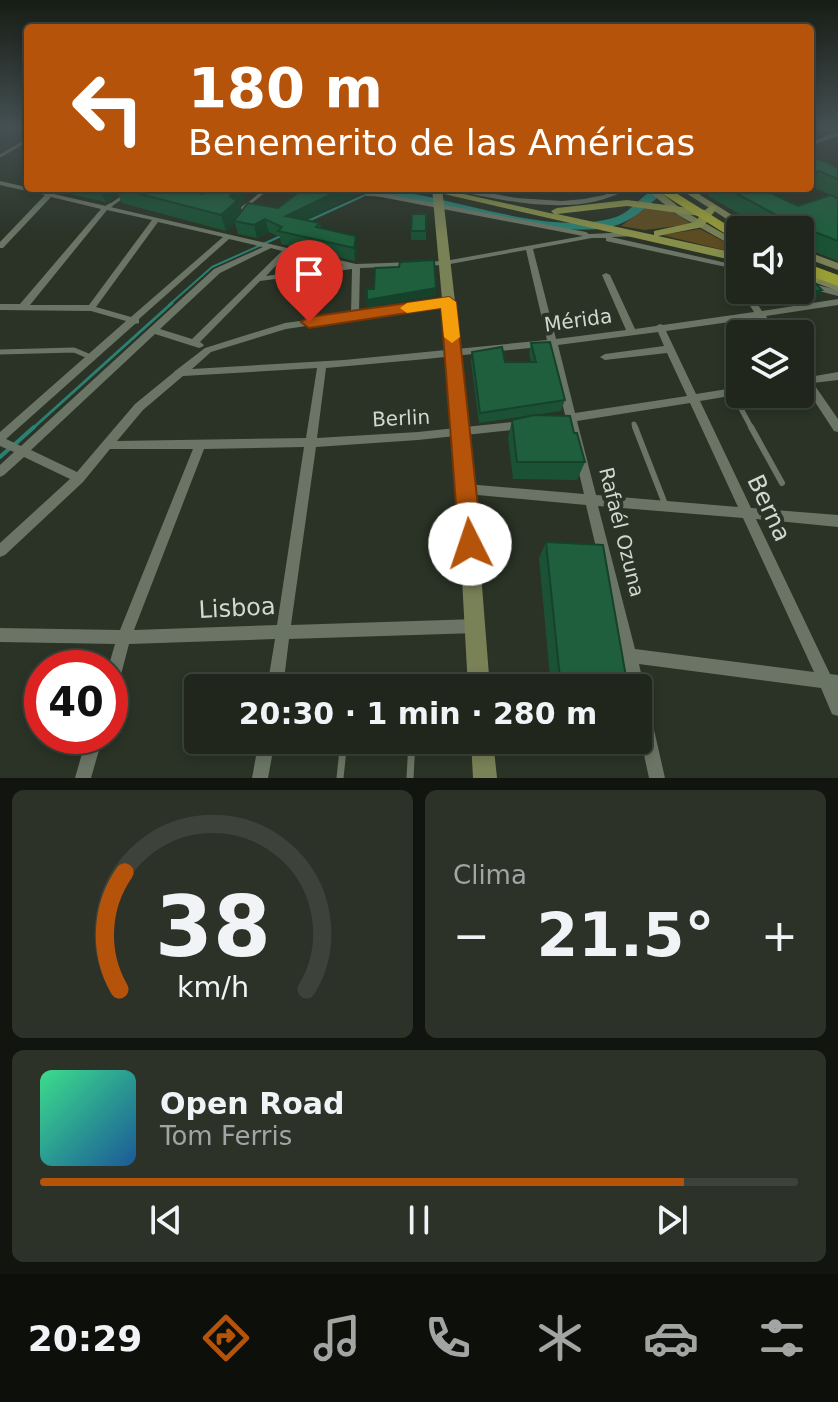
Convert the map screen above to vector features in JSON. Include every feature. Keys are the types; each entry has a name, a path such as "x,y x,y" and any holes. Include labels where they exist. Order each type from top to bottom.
{"highway":[{"path":"671,194 691,202 707,217 726,226"},
{"path":"671,194 726,230"},
{"path":"814,268 836,282"},
{"path":"814,272 836,282"},
{"path":"814,279 836,282"}],"main road":[{"path":"525,207 592,203 631,192"},
{"path":"437,197 566,211 671,194"},
{"path":"496,203 726,256"},
{"path":"640,234 681,231 707,217"}],"street":[{"path":"0,183 24,189"},
{"path":"37,192 356,266"},
{"path":"0,246 52,192"},
{"path":"364,192 385,196 437,197 592,236 726,257"},
{"path":"472,192 513,200 570,202 611,192"},
{"path":"512,192 513,200"},
{"path":"691,202 703,192"},
{"path":"437,197 462,433 479,674"},
{"path":"23,307 104,209"},
{"path":"707,217 726,223"},
{"path":"707,217 726,243"},
{"path":"91,308 155,221"},
{"path":"259,279 356,266 445,263 592,236 640,234"},
{"path":"0,472 9,445 94,359 227,237"},
{"path":"9,445 153,330 217,271 263,245"},
{"name":"Rafaél Ozuna","path":"529,247 634,674"},
{"path":"194,343 285,252"},
{"path":"814,264 836,282 838,302"},
{"path":"355,316 356,266"},
{"path":"606,275 631,331"},
{"path":"0,551 79,478 139,407 208,350 285,326 449,302"},
{"name":"Mérida","path":"178,373 322,364 554,342 838,302"},
{"path":"752,304 763,320"},
{"path":"0,307 91,308 136,321"},
{"name":"Berna","path":"660,327 746,512 832,683 838,708"},
{"path":"153,330 208,350"},
{"path":"605,357 670,349"},
{"path":"277,674 322,364"},
{"path":"814,377 838,376"},
{"name":"Berlin","path":"108,445 200,445 462,433 726,393"},
{"path":"814,395 838,428"},
{"path":"9,445 79,478"},
{"path":"120,650 200,445"},
{"path":"466,489 838,521"},
{"name":"Lisboa","path":"0,635 124,637 477,626"},
{"path":"630,656 832,683"},
{"path":"83,778 90,754"},
{"path":"260,778 264,754"},
{"path":"483,754 485,778"},
{"name":"Rafaél Ozuna","path":"652,754 657,778"}],"lane":[{"path":"104,209 121,198 120,192"},
{"path":"247,218 243,208 263,192"},
{"path":"227,237 237,228"},
{"path":"0,352 74,350 94,359"},
{"path":"744,408 782,483"},
{"path":"634,424 665,504"},
{"path":"340,778 343,754"},
{"path":"410,778 411,754"}],"shaded area":[{"path":"648,206 666,208 692,224 645,230 621,226"},
{"path":"700,229 726,243 726,251 662,235"}],"water":[{"path":"368,192 402,192 524,218 587,222 616,217 649,192 666,192 636,216 598,229 534,225 424,203 362,196"}],"building":[{"path":"814,163 828,163 838,168 838,179 819,171 814,173"},
{"path":"132,192 234,192 230,196 237,201 221,215"},
{"path":"299,192 336,192 286,216 320,223 316,227 356,236 354,248 278,231 282,227 265,219 254,225 234,221 248,203 278,208"},
{"path":"733,192 768,192 798,206 831,195 838,199 838,241 814,232 814,216 778,216"},
{"path":"412,214 426,214 426,231 411,231"},
{"path":"434,260 436,288 367,300 367,289 374,289 375,268 399,267 400,262"},
{"path":"550,342 565,400 480,413 472,352 502,347 505,362 536,362 531,343"},
{"path":"534,415 570,416 585,462 517,462 512,420"},
{"path":"546,542 603,545 626,674 560,674"}],"waterway":[{"path":"308,221 363,196"},
{"path":"169,305 212,267 281,236"},
{"path":"32,429 172,303"},
{"path":"15,444 34,427"},
{"path":"0,457 9,449"}],"slow traffic":[{"path":"407,308 449,302 452,337"}],"route":[{"path":"309,322 449,302 470,544"}]}
